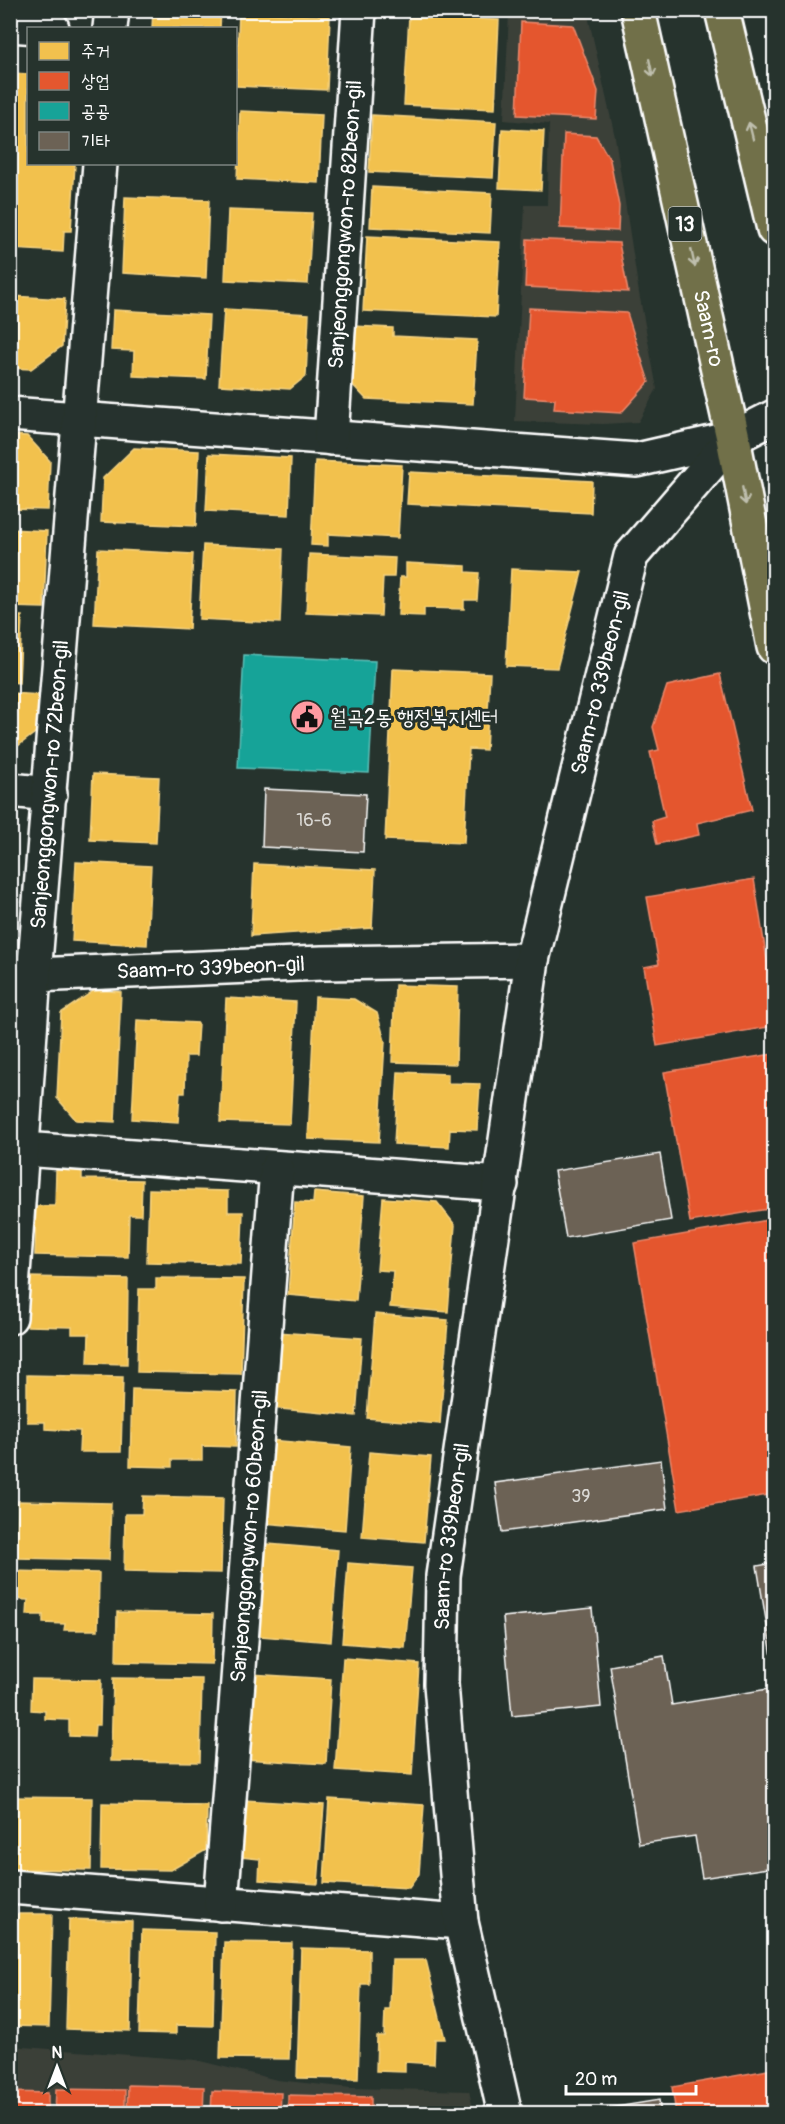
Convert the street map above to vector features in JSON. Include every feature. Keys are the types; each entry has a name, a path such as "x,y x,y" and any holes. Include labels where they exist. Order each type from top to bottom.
{"main road":[{"name":"Saam-ro","path":"638,10 732,438 774,647"},
{"path":"722,10 774,229"}],"street":[{"path":"110,27 112,10"},
{"name":"Sanjeonggongwon-ro 82beon-gil","path":"331,438 359,10"},
{"path":"10,25 38,27"},
{"path":"79,420 100,165"},
{"path":"10,414 637,460 732,438 774,417"},
{"name":"Sanjeonggongwon-ro 72beon-gil","path":"17,1148 50,794 79,420"},
{"name":"Saam-ro 339beon-gil","path":"505,2114 461,1922 441,1684 442,1576 532,960 631,556 732,438"},
{"path":"10,790 50,794"},
{"name":"Saam-ro 339beon-gil","path":"34,975 322,963 532,960"},
{"path":"10,1317 17,1148 501,1184"},
{"name":"Sanjeonggongwon-ro 60beon-gil","path":"221,1904 277,1168"},
{"path":"10,1887 461,1922"}],"shaded area":[{"path":"480,11 587,11 615,137 639,293 657,389 638,422 603,424 515,421 525,205 547,205 549,124 504,120 509,13"},
{"path":"10,2046 196,2060 277,2080 351,2088 469,2091 474,2113 11,2113"}],"green space":[{"path":"10,952 15,952 11,1050 10,1050"}],"building: 주거":[{"path":"153,10 221,10 220,27 152,27"},
{"path":"239,12 330,16 327,90 237,86"},
{"path":"409,16 499,20 495,109 404,105"},
{"path":"11,73 27,74 27,165 75,165 71,231 64,231 63,252 12,249 13,228 10,228"},
{"path":"240,111 322,115 319,183 237,179"},
{"path":"372,115 496,122 493,178 369,172"},
{"path":"502,129 544,131 541,190 499,188"},
{"path":"372,187 492,193 490,233 370,227"},
{"path":"125,197 209,200 206,278 122,273"},
{"path":"228,210 312,213 308,284 225,280"},
{"path":"367,236 500,242 496,317 363,311"},
{"path":"10,296 65,299 62,346 31,369 10,368"},
{"path":"224,309 309,314 306,376 290,389 219,385"},
{"path":"113,310 209,315 206,379 133,376 134,351 111,350"},
{"path":"353,326 393,328 393,336 477,340 473,404 366,399 350,382"},
{"path":"10,435 27,436 50,461 48,510 10,509"},
{"path":"134,448 199,451 196,526 101,522 103,478"},
{"path":"209,454 291,458 289,515 206,511"},
{"path":"315,461 402,465 398,538 328,534 328,546 311,545"},
{"path":"409,472 592,481 591,513 407,504"},
{"path":"10,529 47,531 44,608 10,607"},
{"path":"203,545 283,549 280,623 199,619"},
{"path":"98,549 193,554 189,629 94,624"},
{"path":"309,554 395,558 394,577 383,577 381,616 306,613"},
{"path":"406,563 466,566 466,572 479,573 477,600 464,600 464,609 424,608 424,616 398,615 400,577 406,577"},
{"path":"511,569 582,572 557,668 506,666"},
{"path":"10,616 22,616 19,683 10,682"},
{"path":"393,669 490,673 486,750 469,749 464,843 385,840"},
{"path":"10,693 41,695 40,729 10,752"},
{"path":"93,774 159,777 156,843 90,840"},
{"path":"10,821 14,825 10,902"},
{"path":"76,862 151,866 147,945 72,941"},
{"path":"254,864 375,870 372,928 251,936"},
{"path":"395,985 458,987 456,1064 392,1062"},
{"path":"95,990 121,992 115,1122 76,1120 57,1098 61,1013"},
{"path":"315,997 354,999 377,1013 385,1041 379,1142 308,1139"},
{"path":"226,998 296,1002 290,1124 220,1122"},
{"path":"137,1020 198,1023 196,1056 186,1056 185,1093 180,1093 178,1122 132,1119"},
{"path":"398,1072 448,1074 448,1083 480,1084 477,1130 450,1129 449,1147 394,1144"},
{"path":"56,1170 82,1170 82,1179 142,1180 141,1215 129,1215 128,1257 35,1255 36,1206 55,1206"},
{"path":"149,1189 228,1191 228,1212 243,1212 241,1264 147,1262"},
{"path":"314,1192 364,1196 356,1301 288,1295 295,1202 313,1203"},
{"path":"383,1198 437,1202 455,1225 448,1312 390,1307 393,1271 377,1270"},
{"path":"28,1277 128,1279 127,1364 88,1363 89,1334 72,1334 72,1327 27,1326"},
{"path":"156,1278 244,1279 241,1374 137,1372 139,1289 156,1289"},
{"path":"375,1314 448,1320 440,1424 367,1418"},
{"path":"277,1332 362,1338 356,1416 270,1408"},
{"path":"27,1375 123,1377 121,1452 79,1452 80,1431 45,1429 45,1422 27,1422"},
{"path":"132,1389 237,1392 236,1447 202,1446 202,1460 172,1460 172,1467 130,1466"},
{"path":"269,1440 351,1447 345,1530 263,1523"},
{"path":"369,1452 431,1457 424,1542 362,1537"},
{"path":"143,1496 223,1498 221,1573 124,1571 125,1514 142,1514"},
{"path":"18,1501 111,1503 109,1560 17,1558"},
{"path":"256,1543 338,1550 331,1642 249,1635"},
{"path":"348,1563 412,1568 405,1648 342,1643"},
{"path":"12,1571 99,1573 98,1630 64,1630 65,1624 43,1623 43,1615 27,1615 28,1600 12,1599"},
{"path":"117,1612 213,1614 212,1664 116,1662"},
{"path":"343,1658 419,1664 412,1775 335,1770"},
{"path":"250,1674 331,1679 326,1764 244,1759"},
{"path":"113,1678 202,1679 200,1762 111,1761"},
{"path":"32,1679 101,1680 100,1725 95,1725 94,1737 69,1736 69,1720 45,1719 45,1711 31,1710"},
{"path":"10,1797 92,1798 91,1870 10,1869"},
{"path":"329,1799 424,1805 419,1874 409,1888 324,1883"},
{"path":"244,1800 324,1805 318,1884 259,1880 260,1859 241,1857"},
{"path":"102,1803 207,1805 206,1850 171,1870 101,1869"},
{"path":"10,1914 52,1914 49,2027 10,2026"},
{"path":"69,1919 132,1921 130,2031 66,2029"},
{"path":"142,1930 215,1932 213,2026 176,2025 176,2034 139,2033"},
{"path":"224,1942 292,1943 289,2059 220,2058"},
{"path":"301,1948 369,1950 369,1984 361,1984 358,2079 297,2078"},
{"path":"392,1960 426,1960 445,2039 435,2039 434,2064 405,2062 405,2072 376,2071 377,2036 384,2036 385,2010 390,2010"}],"building: 상업":[{"path":"521,22 573,25 598,91 596,119 517,115"},
{"path":"564,134 596,136 610,160 619,206 618,231 560,228"},
{"path":"527,239 619,243 628,292 525,287"},
{"path":"529,308 627,313 649,382 621,413 554,409 555,399 524,397"},
{"path":"720,674 752,810 697,823 699,835 657,844 652,821 665,817 650,752 659,750 653,727 667,686"},
{"path":"754,879 774,1004 774,1026 657,1046 644,967 659,964 647,897"},
{"path":"773,1054 774,1208 690,1222 664,1072"},
{"path":"774,1219 774,1494 679,1510 634,1243"},
{"path":"774,2069 774,2114 676,2114 672,2087"},
{"path":"128,2085 204,2087 203,2114 127,2114"},
{"path":"56,2089 125,2090 125,2114 55,2114"},
{"path":"212,2091 281,2093 280,2114 211,2114"},
{"path":"10,2092 48,2093 48,2114 10,2114"},
{"path":"288,2095 371,2097 371,2114 288,2114"}],"building: 공공":[{"path":"244,655 375,661 369,773 238,768"}],"building: 기타":[{"path":"264,789 366,794 363,852 262,847"},
{"path":"660,1154 671,1220 566,1238 554,1171"},
{"path":"661,1460 667,1509 502,1532 495,1483"},
{"path":"774,1563 774,1668 757,1566"},
{"path":"592,1608 601,1707 512,1716 503,1617"},
{"path":"664,1656 672,1705 774,1688 774,1867 702,1878 695,1836 639,1844 610,1666"},
{"path":"659,2100 661,2114 573,2114"}],"place":[{"name":"월곡2동 행정복지센터","path":"307,717"}]}
